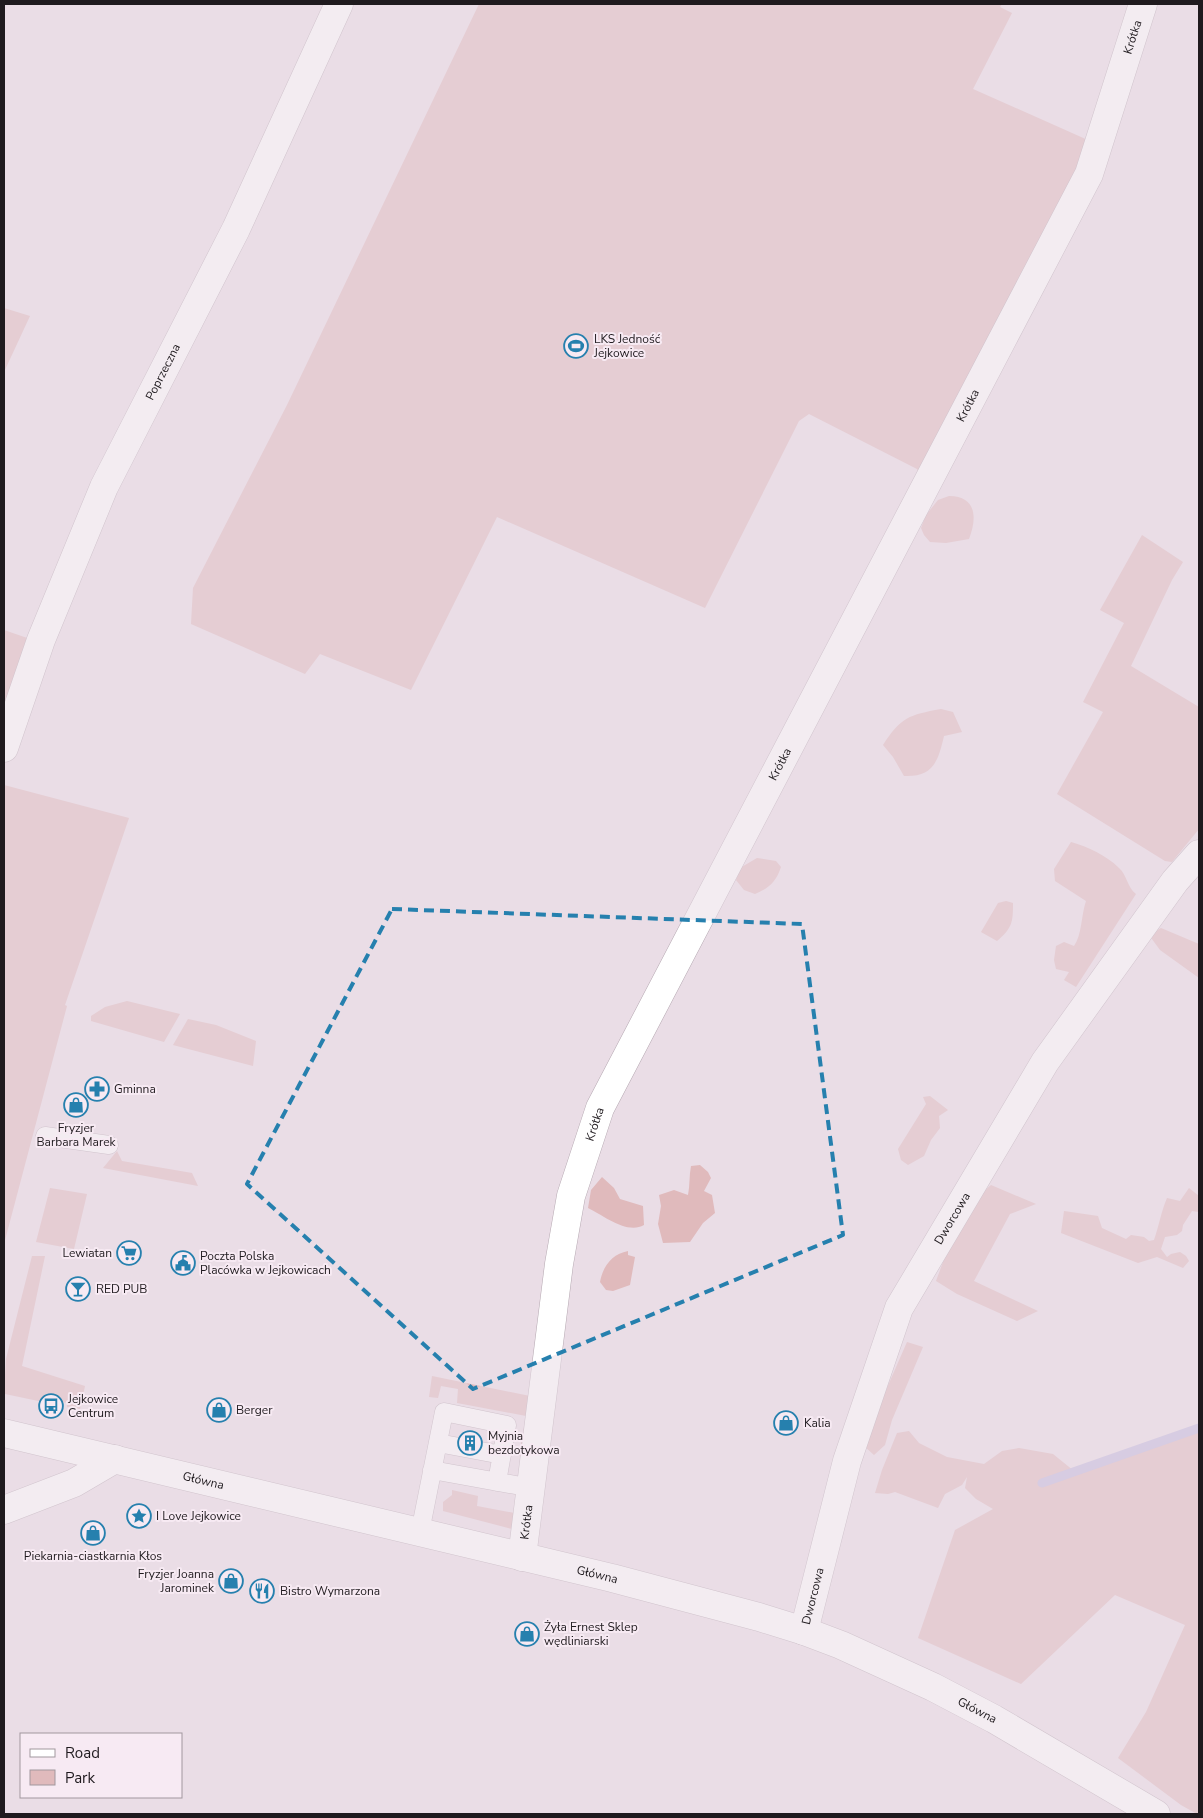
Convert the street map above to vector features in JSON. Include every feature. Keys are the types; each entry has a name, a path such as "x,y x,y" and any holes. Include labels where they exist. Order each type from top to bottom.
{"street":[{"name":"Poprzeczna","path":"4,748 41,640 104,487 236,229 339,4"},
{"name":"Krótka","path":"522,1557 560,1254 571,1196 600,1108 1089,174 1143,4"},
{"name":"Dworcowa","path":"804,1631 847,1461 899,1308 1046,1062 1175,881 1199,854"},
{"name":"Główna","path":"4,1433 522,1557 750,1614 804,1631 850,1649 933,1687 994,1720 1156,1814"},
{"path":"4,1510 74,1483 116,1459"}],"lane":[{"path":"45,1136 109,1145"},
{"path":"420,1532 444,1412 507,1425 497,1482"},
{"path":"438,1444 502,1455"},
{"path":"432,1470 532,1488"}],"highlighted area":[{"path":"392,909 802,924 843,1235 473,1389 247,1184"}],"green space":[{"name":"LKS Jedność Jejkowice","path":"479,4 1002,4 1000,7 1012,13 973,89 1090,141 922,479 917,469 809,414 799,421 705,608 497,517 411,690 320,654 305,674 191,624 193,588 287,405"},
{"path":"4,308 30,316 4,372"},
{"path":"949,496 958,497 970,504 974,517 969,539 946,543 930,542 921,528 926,515 938,500"},
{"path":"1142,535 1183,562 1172,580 1131,666 1199,707 1199,829 1172,862 1165,861 1057,794 1103,712 1083,702 1124,623 1100,610"},
{"path":"4,630 33,640 4,734"},
{"path":"941,709 953,712 962,732 944,736 936,760 928,771 914,776 904,776 893,757 883,745 895,728 907,719 921,713"},
{"path":"4,785 129,818 65,1005 67,1006 4,1244"},
{"path":"1071,842 1084,846 1114,863 1122,871 1136,894 1076,987 1064,980 1069,972 1056,969 1054,960 1056,946 1064,942 1074,946 1077,942 1086,901 1055,881 1054,869"},
{"path":"757,858 776,861 781,867 777,877 771,884 755,894 744,890 736,880 740,868"},
{"path":"1006,901 1013,903 1011,925 997,941 981,932 998,903"},
{"path":"1161,928 1199,944 1199,978 1160,950 1149,935"},
{"path":"127,1001 180,1014 164,1042 91,1021 91,1016 105,1007"},
{"path":"188,1019 216,1025 256,1041 253,1066 173,1045"},
{"path":"930,1096 948,1110 939,1116 940,1128 931,1140 924,1156 908,1165 901,1160 898,1149 926,1104 923,1097"},
{"path":"117,1151 122,1161 192,1173 198,1186 103,1168"},
{"path":"700,1165 708,1172 711,1178 704,1191 712,1195 715,1213 703,1223 690,1242 663,1243 658,1224 661,1206 659,1195 674,1190 688,1195 691,1166"},
{"path":"602,1177 614,1188 620,1199 643,1206 644,1225 630,1228 623,1226 588,1208 591,1190"},
{"path":"991,1185 1036,1204 1010,1214 974,1281 1038,1311 1017,1321 957,1294 936,1281 951,1242 964,1217 981,1194"},
{"path":"50,1188 87,1194 74,1249 36,1242"},
{"path":"1189,1188 1199,1196 1199,1212 1192,1211 1183,1225 1182,1231 1177,1235 1165,1237 1161,1249 1167,1257 1180,1252 1186,1256 1189,1261 1183,1268 1157,1257 1138,1263 1061,1233 1064,1211 1098,1216 1102,1228 1126,1239 1131,1235 1144,1237 1149,1241 1154,1240 1167,1198 1180,1201"},
{"path":"628,1251 628,1255 635,1257 630,1285 613,1291 606,1290 600,1282 603,1271 613,1258"},
{"path":"32,1256 45,1256 22,1366 85,1386 80,1409 67,1407 67,1403 49,1399 48,1403 5,1394 4,1391 6,1359"},
{"path":"907,1342 923,1347 892,1420 885,1445 874,1455 864,1446 876,1413"},
{"path":"432,1376 530,1396 526,1467 519,1455 526,1416 457,1403 458,1389 441,1386 438,1398 429,1397"},
{"path":"1199,1427 1199,1814 1197,1814 1181,1805 1118,1758 1146,1712 1185,1625 1115,1595 1021,1684 918,1638 955,1530 993,1509 976,1499 965,1488 967,1477 962,1485 945,1494 938,1508 895,1492 888,1494 875,1493 897,1433 909,1431 919,1443 947,1457 984,1464 1002,1451 1019,1448 1053,1454 1074,1471"},
{"path":"452,1490 478,1496 477,1506 520,1514 516,1530 443,1511 443,1502 452,1495"}],"waterway":[{"path":"1042,1483 1199,1428"}],"place":[{"name":"LKS Jedność Jejkowice","path":"576,346"},
{"name":"Gminna","path":"97,1089"},
{"name":"Fryzjer Barbara Marek","path":"76,1105"},
{"name":"Lewiatan","path":"129,1253"},
{"name":"Poczta Polska Placówka w Jejkowicach","path":"183,1263"},
{"name":"RED PUB","path":"78,1289"},
{"name":"Jejkowice Centrum","path":"51,1406"},
{"name":"Berger","path":"219,1410"},
{"name":"Kalia","path":"786,1423"},
{"name":"Myjnia bezdotykowa","path":"470,1443"},
{"name":"I Love Jejkowice","path":"139,1516"},
{"name":"Piekarnia-ciastkarnia Kłos","path":"93,1533"},
{"name":"Fryzjer Joanna Jarominek","path":"231,1581"},
{"name":"Bistro Wymarzona","path":"262,1591"},
{"name":"Żyła Ernest Sklep wędliniarski","path":"527,1634"}]}
